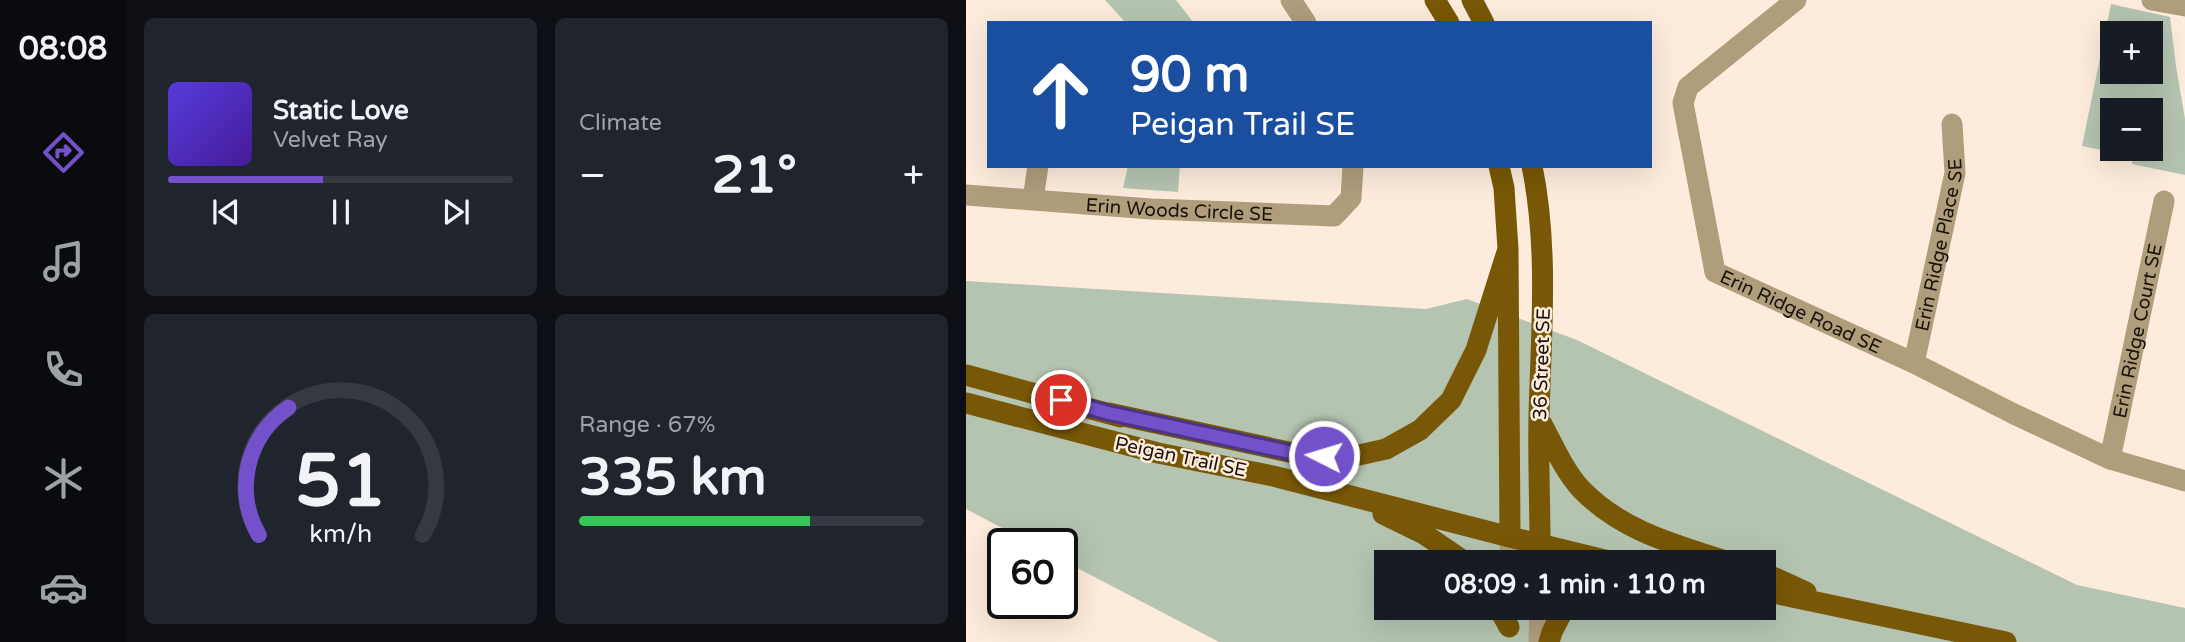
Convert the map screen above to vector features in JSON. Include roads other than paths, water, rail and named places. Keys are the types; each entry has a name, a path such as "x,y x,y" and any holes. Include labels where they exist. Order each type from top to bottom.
{"main road":[{"path":"1435,0 1448,21"},
{"path":"1472,0 1483,21"},
{"name":"36 Street SE","path":"1499,168 1504,188 1508,249 1510,537"},
{"name":"36 Street SE","path":"1532,168 1542,248 1544,294 1539,419 1540,550"},
{"path":"1109,413 1298,454 1350,457 1386,449 1419,430 1451,400 1476,350 1508,249"},
{"name":"Peigan Trail SE","path":"966,375 1109,413 1273,476"},
{"name":"Peigan Trail SE","path":"966,402 1158,453 1273,476 1510,537 1534,550"},
{"path":"1539,419 1580,488 1600,506 1623,523 1658,540 1690,550"},
{"path":"1343,494 1424,534 1447,550"},
{"path":"1776,579 1830,604"},
{"path":"1776,593 2006,642"},
{"path":"1549,642 1558,620"}],"street":[{"path":"1291,0 1305,21"},
{"name":"Erin Ridge Road SE","path":"1796,0 1688,86 1682,103 1715,272 1913,363 2110,459 2185,481"},
{"path":"2152,0 2185,6"},
{"name":"Erin Ridge Place SE","path":"1913,363 1955,173 1952,124"},
{"path":"1033,199 1038,168"},
{"name":"Erin Woods Circle SE","path":"966,195 1151,209 1334,216 1351,198 1353,168"},
{"name":"Erin Ridge Court SE","path":"2110,459 2164,201"},
{"name":"36 Street SE","path":"1510,537 1510,550"},
{"path":"1539,642 1540,620"}]}
